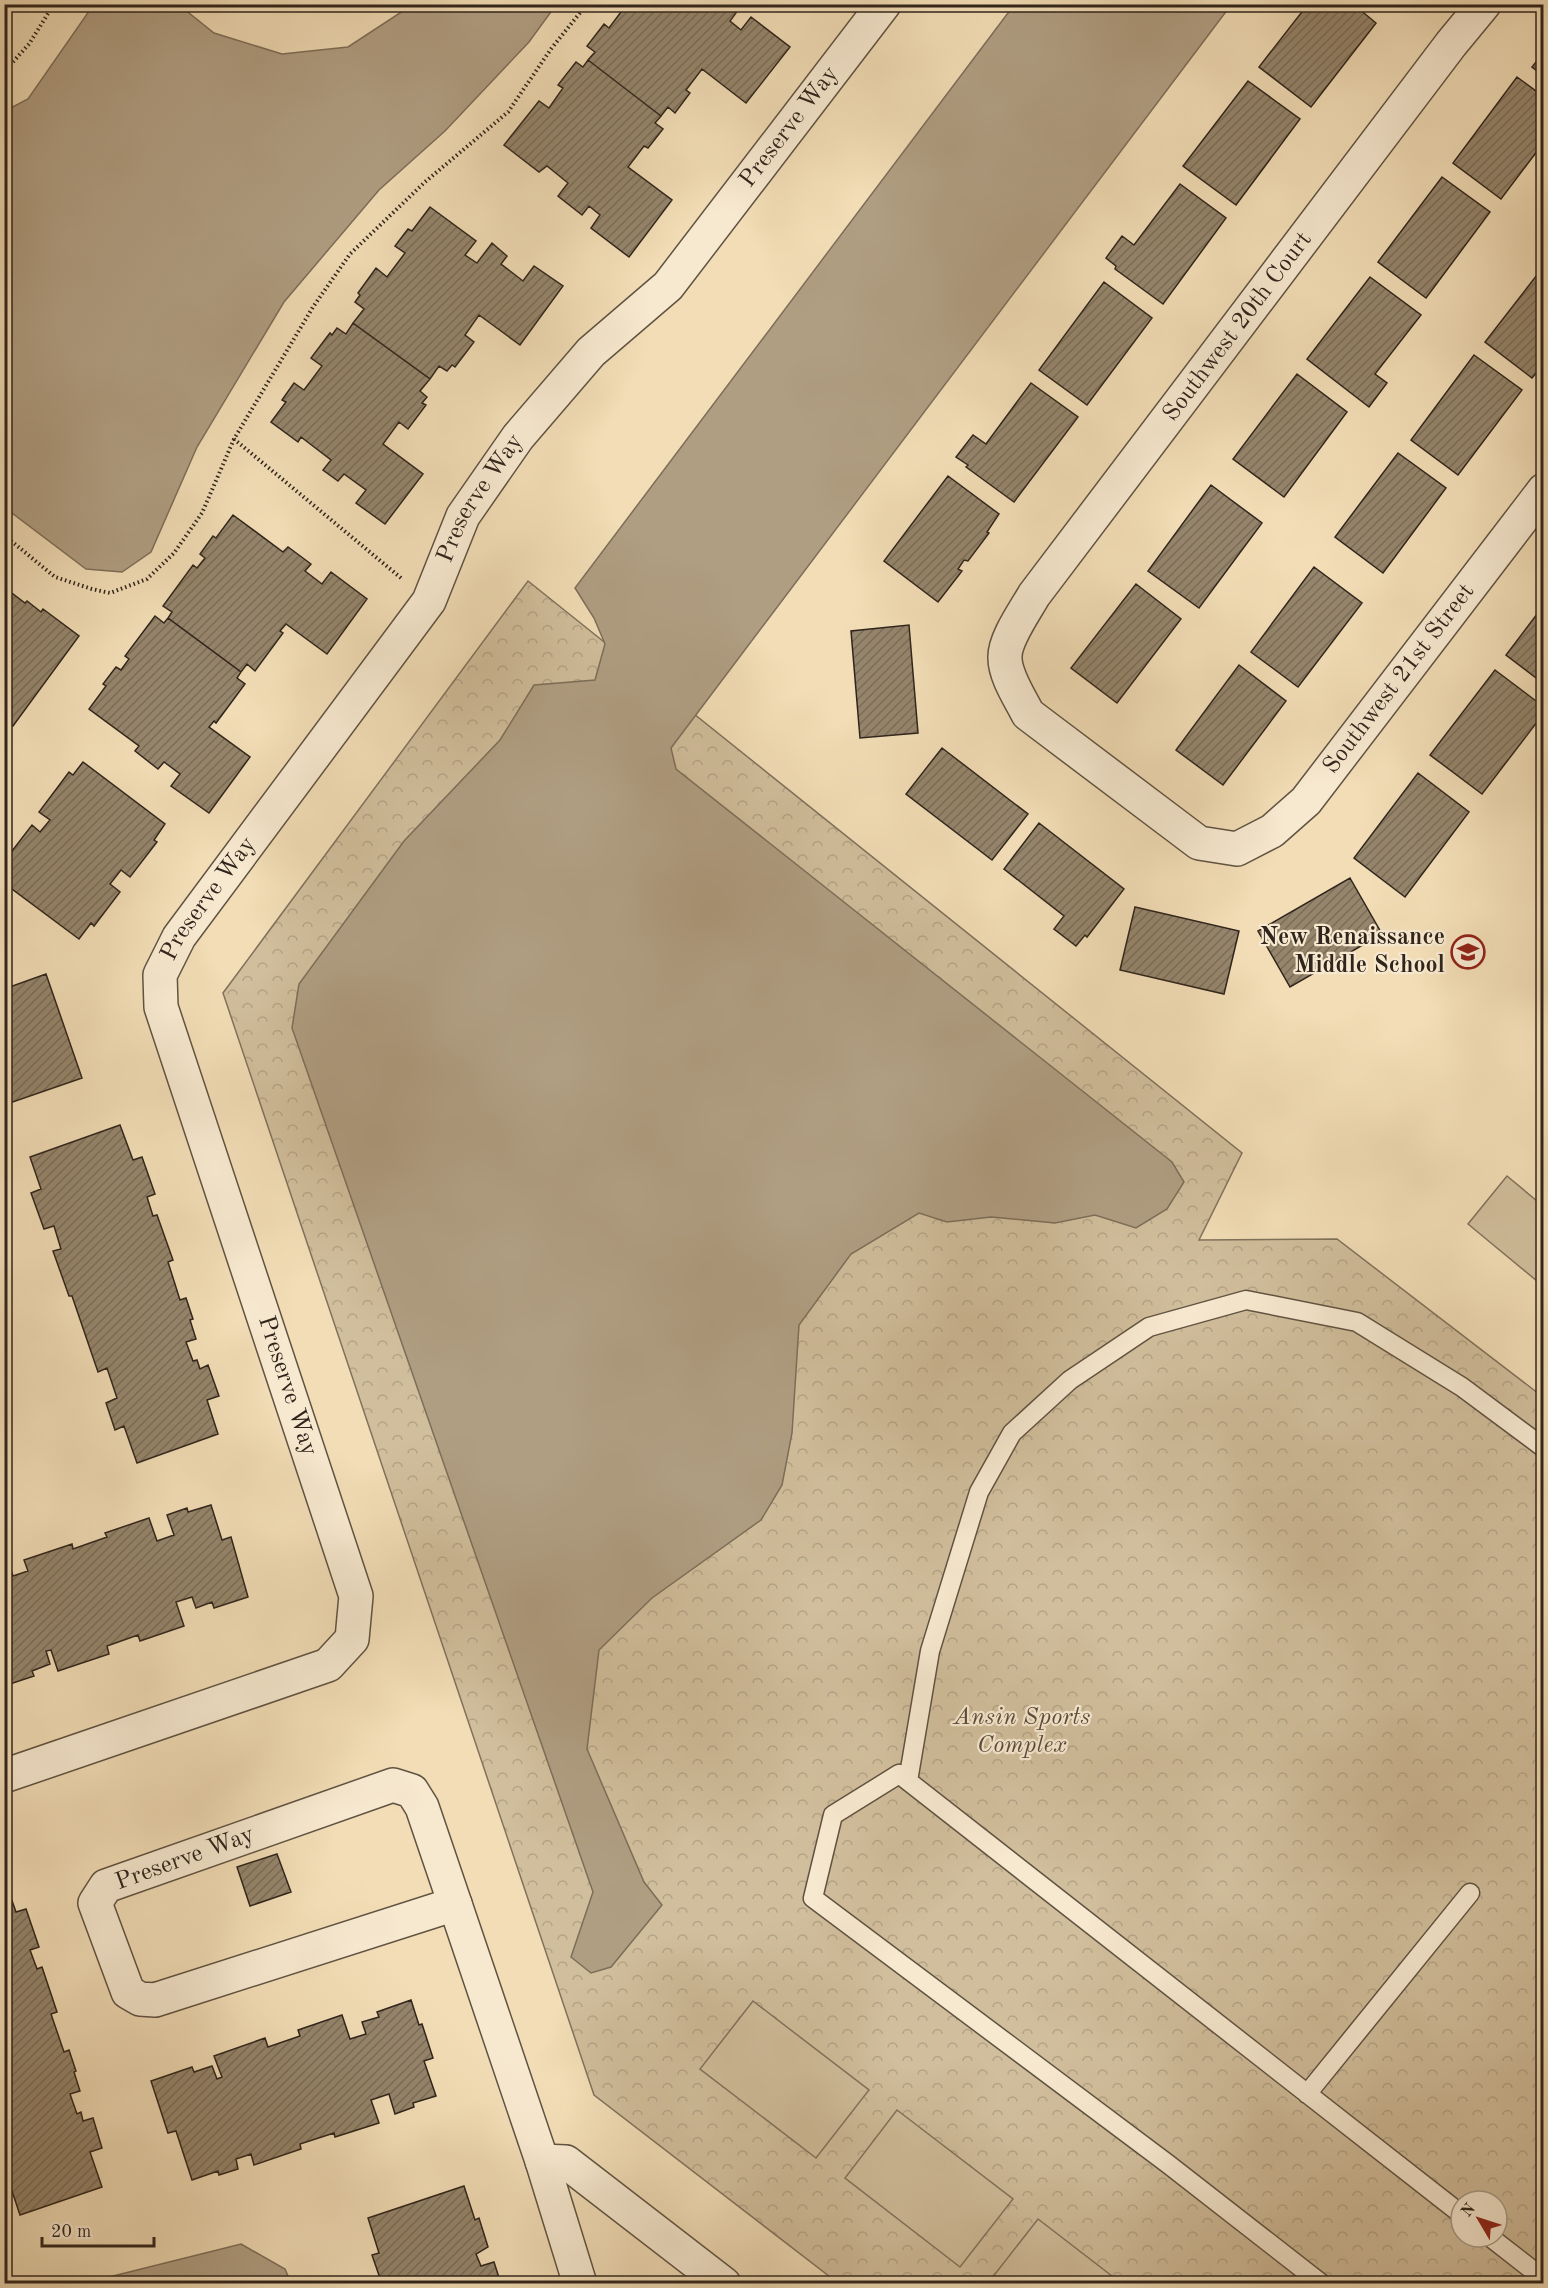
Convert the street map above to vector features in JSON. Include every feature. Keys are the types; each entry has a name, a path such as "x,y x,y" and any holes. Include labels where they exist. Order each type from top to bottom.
{"street":[{"name":"Preserve Way","path":"4,1776 328,1665 352,1639 356,1596 161,1007 160,975 179,937 429,601 464,516 519,437 591,352 668,286 884,4"},
{"name":"Southwest 20th Court","path":"1237,849 1199,843 1028,714 1013,687 1005,658 1012,633 1034,595 1484,4"},
{"name":"Southwest 21st Street","path":"1237,849 1272,831 1306,801 1544,490"},
{"name":"Preserve Way","path":"455,1904 155,2000 140,1999 128,1992 95,1903 106,1886 393,1785 412,1791 422,1807 455,1904 542,2162 579,2283"},
{"path":"542,2162 566,2162 724,2283"}],"lane":[{"path":"908,1781 930,1651 979,1492 1012,1433 1070,1380 1149,1327 1246,1300 1357,1322 1462,1387 1544,1448"},
{"path":"1322,2283 1168,2164 813,1898 833,1815 899,1774 1449,2205"},
{"path":"1307,2094 1470,1893"},
{"path":"1505,2249 1544,2279"}],"path":[{"path":"4,72 29,44 54,4"},
{"path":"4,535 55,577 92,589 110,593 147,579 174,553 202,513 234,439 313,307 350,254 425,182 508,112 551,49 587,4"},
{"path":"234,439 429,601"}],"green space":[{"name":"Ansin Sports Complex","path":"528,581 1242,1153 1199,1240 1337,1239 1543,1397 1543,2283 838,2283 594,2095 223,993"},
{"path":"1507,1176 1543,1206 1543,1286 1468,1224"},
{"path":"753,2001 869,2090 816,2158 700,2069"},
{"path":"897,2110 1013,2199 960,2267 845,2178"},
{"path":"1038,2219 1121,2283 988,2283"}],"shaded area":[{"path":"94,4 179,5 214,33 282,54 348,47 412,5 556,5 529,42 445,131 379,190 284,302 197,447 151,552 122,572 86,569 4,507 5,111 28,99"},
{"path":"1014,5 1231,5 671,748 676,769 1172,1162 1184,1182 1167,1209 1136,1228 1095,1215 1055,1223 991,1217 947,1222 919,1213 851,1254 799,1325 792,1433 782,1485 761,1520 652,1598 599,1650 587,1749 644,1882 662,1905 611,1967 591,1973 571,1957 593,1892 292,1028 299,984 404,841 500,740 534,685 595,680 605,644 594,618 575,588"},
{"path":"241,2244 285,2269 291,2283 85,2283"}],"building":[{"path":"620,4 698,4 701,7 703,4 725,4 736,13 730,21 741,30 751,17 790,47 746,103 702,69 686,90 690,93 675,113 668,107 661,116 588,60 595,52 587,46 604,24 609,28 624,8"},
{"path":"1302,4 1353,4 1376,23 1311,107 1259,67 1305,8"},
{"path":"1544,52 1544,76 1532,67"},
{"path":"588,60 661,116 655,123 663,129 648,148 644,146 628,167 672,200 629,257 591,228 600,215 589,206 582,215 558,196 568,183 547,166 539,172 504,145 539,101 549,108 563,88 558,85 576,62 583,67"},
{"path":"1517,77 1544,97 1544,142 1501,199 1453,163"},
{"path":"1248,81 1300,119 1236,205 1183,166"},
{"path":"1442,177 1490,212 1426,298 1378,262"},
{"path":"1180,184 1226,218 1163,304 1115,269 1116,266 1106,258 1122,236 1134,245"},
{"path":"430,207 476,241 465,255 477,263 492,243 507,256 501,264 523,281 534,266 563,286 520,345 479,315 465,335 474,342 455,367 452,365 447,371 439,366 430,379 353,323 364,309 355,302 360,295 358,293 376,268 387,277 405,253 395,246 408,229 412,231"},
{"path":"1544,266 1544,364 1532,378 1485,342"},
{"path":"1370,277 1421,315 1375,374 1387,383 1369,407 1307,359"},
{"path":"1104,282 1152,318 1087,405 1039,370"},
{"path":"353,323 430,379 420,391 427,397 422,403 426,405 408,429 399,422 383,444 423,474 385,524 356,503 366,490 344,474 338,481 323,470 331,460 301,437 298,442 271,422 286,402 282,400 294,383 304,390 322,366 311,358 330,333 332,335 337,328 346,334"},
{"path":"1474,355 1522,390 1458,475 1411,440"},
{"path":"1297,374 1347,412 1284,497 1233,459"},
{"path":"1031,383 1078,417 1014,502 956,457 973,435 986,444"},
{"path":"1398,453 1446,488 1383,573 1335,537"},
{"path":"948,476 999,514 987,532 989,533 968,561 964,560 958,569 962,571 938,602 884,561"},
{"path":"1211,485 1262,523 1199,608 1148,571"},
{"path":"233,515 283,552 288,547 311,564 305,571 322,584 331,572 367,599 327,654 286,624 280,631 283,633 255,671 247,664 241,672 168,618 172,612 163,606 193,565 197,568 205,558 200,554 213,536 216,538"},
{"path":"1314,567 1362,603 1298,687 1251,652"},
{"path":"4,583 10,587 8,590 25,603 27,601 41,612 43,609 79,636 13,726 4,720"},
{"path":"1136,584 1181,619 1117,703 1071,668"},
{"path":"1544,605 1544,684 1506,655"},
{"path":"155,616 164,623 168,618 241,672 237,678 245,684 216,723 214,721 209,727 250,757 209,813 171,786 180,774 164,762 158,769 135,751 139,746 89,709 106,686 103,684 116,667 121,670 129,659 125,656"},
{"path":"909,625 918,733 860,738 851,631"},
{"path":"1239,665 1286,701 1223,785 1176,750"},
{"path":"1495,670 1544,707 1544,713 1482,794 1430,755"},
{"path":"942,748 1028,814 992,860 906,794"},
{"path":"83,762 165,824 154,840 157,842 130,877 121,870 110,884 120,892 94,926 91,923 79,939 4,883 4,871 10,864 5,860 32,825 40,832 50,820 39,812 69,772 73,775"},
{"path":"1418,773 1469,812 1405,897 1354,858"},
{"path":"1039,823 1124,889 1087,937 1085,935 1076,946 1054,929 1064,916 1004,869"},
{"path":"1350,878 1382,934 1290,987 1258,931"},
{"path":"1135,907 1239,931 1224,994 1120,970"},
{"path":"46,974 82,1078 4,1105 4,989"},
{"path":"120,1125 133,1160 142,1157 155,1194 147,1197 153,1216 157,1215 173,1260 168,1262 180,1300 186,1298 193,1319 190,1320 196,1339 186,1342 193,1361 197,1360 200,1369 208,1365 219,1396 207,1400 218,1434 137,1463 124,1426 115,1430 106,1403 117,1398 107,1368 98,1372 72,1296 69,1296 53,1251 61,1249 54,1226 44,1229 31,1193 41,1189 30,1157"},
{"path":"4,1447 11,1466 4,1468"},
{"path":"4,1488 10,1505 4,1507"},
{"path":"211,1505 222,1540 231,1537 248,1597 214,1608 212,1602 196,1608 192,1597 176,1602 184,1626 140,1641 138,1635 107,1646 109,1654 58,1671 51,1650 46,1651 50,1664 32,1671 34,1676 4,1686 4,1569 10,1567 13,1576 28,1571 24,1560 72,1544 73,1549 107,1537 105,1533 149,1518 157,1541 174,1535 167,1515 187,1508 188,1512"},
{"path":"277,1854 291,1892 250,1906 237,1867"},
{"path":"4,1878 16,1912 26,1909 39,1947 30,1950 37,1969 42,1967 57,2012 51,2014 64,2052 69,2050 76,2071 74,2072 80,2091 70,2094 77,2114 81,2112 83,2121 93,2118 102,2148 90,2152 102,2187 20,2215 8,2179 4,2180"},
{"path":"411,2000 433,2058 424,2061 436,2096 413,2103 414,2107 395,2114 389,2094 371,2100 379,2123 335,2137 334,2133 300,2144 301,2149 254,2165 251,2154 236,2159 238,2169 219,2175 218,2171 192,2180 176,2131 168,2133 151,2081 192,2067 194,2072 212,2066 217,2079 222,2077 214,2056 265,2038 268,2047 300,2036 298,2030 342,2015 350,2039 366,2034 362,2022 379,2017 377,2012"},
{"path":"464,2186 475,2220 479,2218 488,2247 476,2254 481,2266 494,2262 501,2284 395,2284 394,2281 382,2284 372,2255 379,2253 368,2218"}],"place":[{"name":"New Renaissance Middle School","path":"1468,952"}]}
